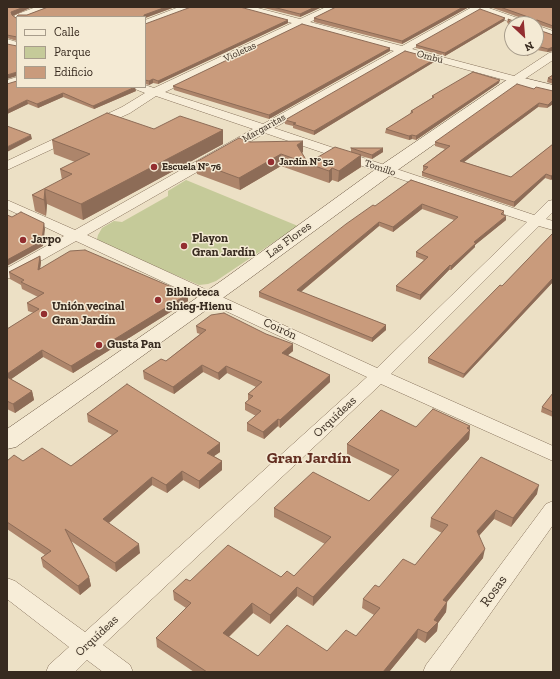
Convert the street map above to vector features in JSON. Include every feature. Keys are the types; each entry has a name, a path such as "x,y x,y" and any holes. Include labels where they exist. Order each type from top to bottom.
{"street":[{"path":"20,16 45,7"},
{"path":"146,24 188,7"},
{"name":"Ombú","path":"243,7 553,90"},
{"name":"Ombú","path":"263,7 284,18"},
{"name":"Violetas","path":"7,156 334,7"},
{"path":"478,7 504,17"},
{"name":"Margaritas","path":"7,274 478,7"},
{"name":"Las Flores","path":"7,440 211,297 386,170 553,55"},
{"name":"Violetas","path":"7,166 126,110 147,92"},
{"name":"Tomillo","path":"147,92 264,129 544,223"},
{"name":"Coirón","path":"7,204 553,454"},
{"name":"Orquídeas","path":"58,672 544,223 553,204"},
{"name":"Rosas","path":"435,672 553,510"},
{"path":"7,587 121,672"}],"green space":[{"path":"186,180 298,226 216,281 199,285 104,245 97,239 102,228 114,221 122,222 168,196 168,191"}],"building":[{"path":"7,7 24,7 11,12 16,18 16,37 7,35"},
{"path":"48,7 166,7 144,15 17,16 27,15"},
{"path":"191,7 240,7 288,20 158,81 153,79 149,81 146,80 146,24"},
{"path":"273,7 315,7 300,14"},
{"path":"336,7 463,7 402,41 314,18"},
{"path":"500,7 553,7 553,26 544,23 544,16 525,16"},
{"path":"480,9 504,18 445,53 416,45"},
{"path":"302,24 390,48 269,115 173,86"},
{"path":"544,32 553,35 553,47 548,49 544,48"},
{"path":"7,44 16,46 16,72 7,75"},
{"path":"405,51 435,59 314,131 285,120"},
{"path":"473,72 500,80 416,136 409,136 386,129 434,97 432,96"},
{"path":"553,75 553,80 548,78"},
{"path":"16,81 16,88 133,88 93,106 63,93 37,104 27,100 7,110 7,84"},
{"path":"517,84 534,89 536,87 553,91 553,100 548,105 539,103 460,161 511,177 553,144 553,175 551,176 546,174 514,202 422,172 428,167 423,166 450,146 435,142"},
{"path":"107,113 154,129 180,116 223,130 81,204 45,189 44,200 32,195 72,174 60,169 90,154 52,140"},
{"path":"7,126 31,135 7,147"},
{"path":"239,138 250,142 303,141 297,145 308,163 335,147 361,155 339,171 332,168 329,171 281,154 239,178 196,162"},
{"path":"351,148 383,148 372,155"},
{"path":"411,180 504,211 501,214 506,216 474,242 476,243 451,266 450,265 420,295 396,286 428,257 416,252 458,217 422,204 393,227 379,222 297,290 386,325 372,338 259,292 346,224 373,205 375,206"},
{"path":"21,212 44,223 42,241 7,260 7,215 12,217"},
{"path":"553,233 553,278 464,374 428,358 500,285 502,286"},
{"path":"85,250 188,294 71,366 42,350 7,374 7,329 39,309 27,303 44,293 21,282 24,280 9,272 40,256 38,270 70,251"},
{"path":"224,313 266,334 293,344 282,353 330,375 280,420 278,419 263,432 247,423 261,411 245,403 253,396 248,394 262,382 226,366 218,373 202,365 173,387 143,371 161,359 166,361 206,330 196,326 211,315"},
{"path":"7,377 32,391 13,404 7,401"},
{"path":"127,384 220,443 207,453 222,461 199,481 182,471 166,485 152,477 103,519 139,544 115,563 65,529 89,577 78,586 41,558 51,551 7,522 7,461 14,455 23,461 42,448 71,466 118,431 87,414"},
{"path":"553,393 553,412 542,407"},
{"path":"433,409 470,426 467,428 470,430 313,597 297,587 270,615 252,603 223,633 258,656 287,625 327,651 346,630 356,636 380,608 363,599 375,585 379,587 403,559 415,565 448,525 431,518 481,457 539,485 513,518 496,510 477,531 485,549 443,600 447,602 434,620 438,622 427,633 418,629 383,672 207,672 156,638 191,603 173,591 186,579 190,581 228,545 281,577 287,571 294,576 331,537 274,508 313,472 369,501 399,470 347,444 381,410 416,427"}],"place":[{"name":"Jardín Nº 52","path":"271,162"},
{"name":"Escuela Nº 76","path":"154,167"},
{"name":"Jarpo","path":"23,240"},
{"name":"Playon Gran Jardín","path":"184,246"},
{"name":"Biblioteca Shieg-Hienu","path":"158,300"},
{"name":"Unión vecinal Gran Jardín","path":"44,314"},
{"name":"Gusta Pan","path":"99,345"}],"district":[{"name":"Gran Jardín","path":"309,458"}]}
